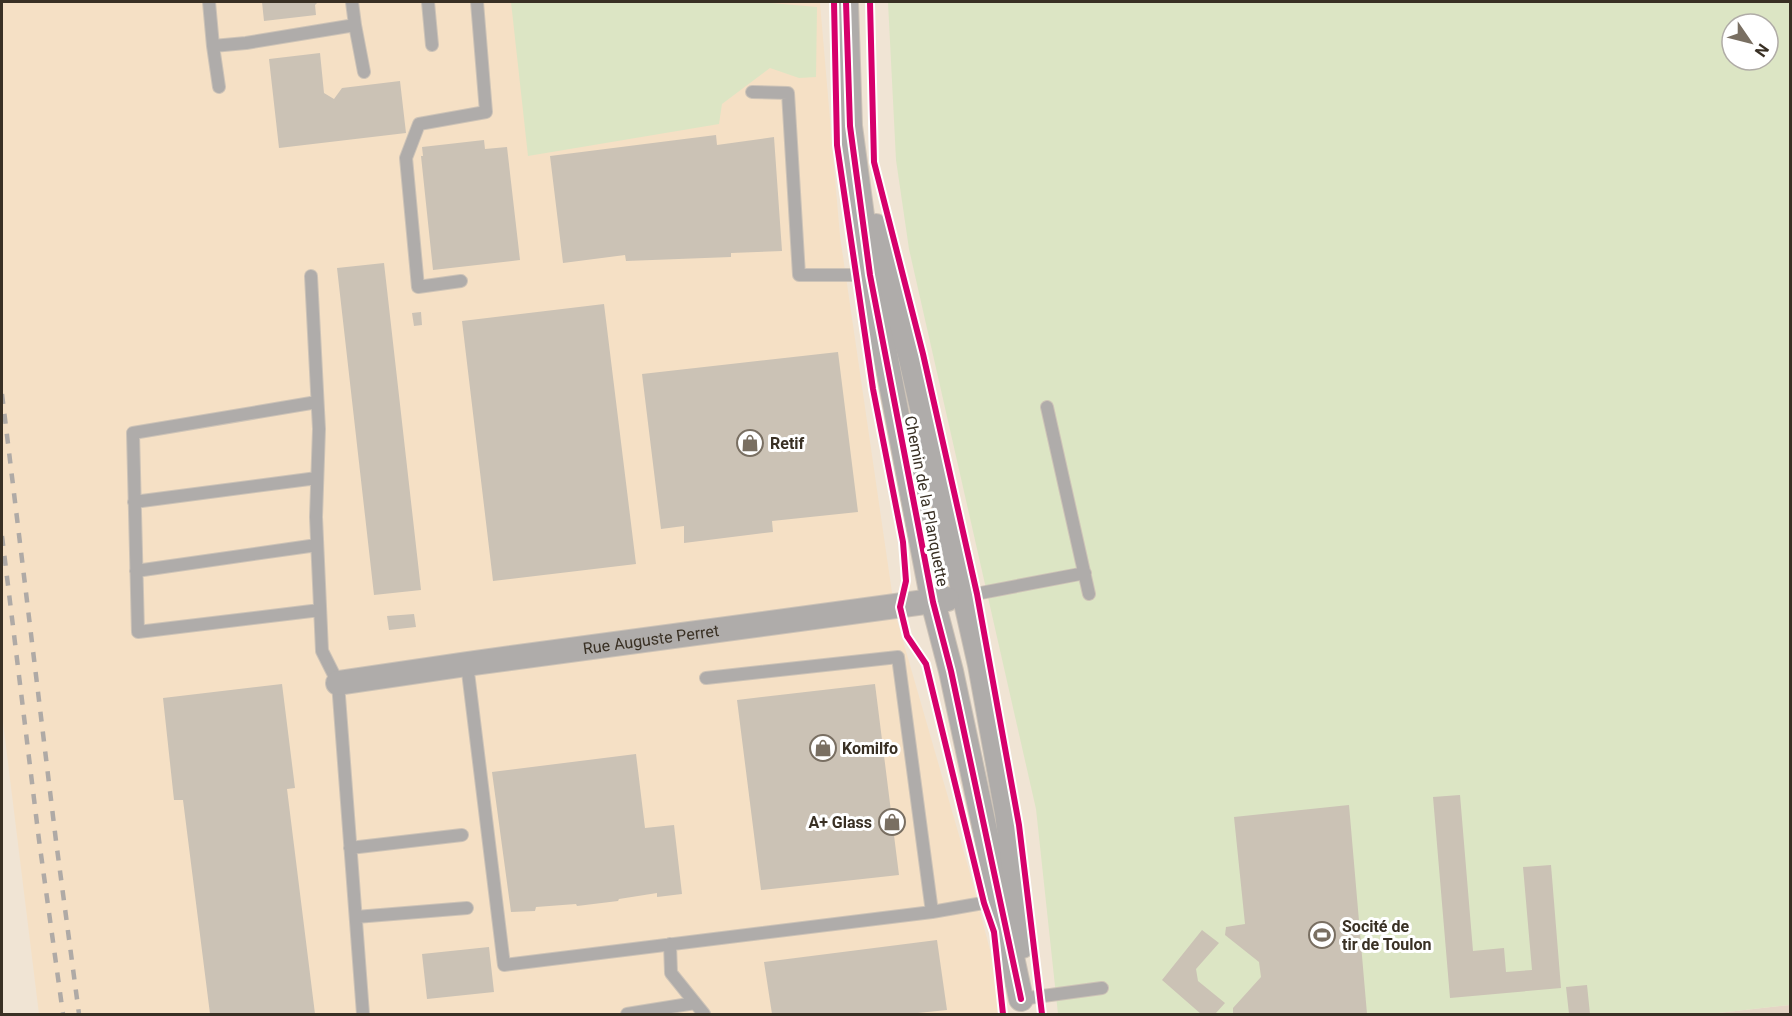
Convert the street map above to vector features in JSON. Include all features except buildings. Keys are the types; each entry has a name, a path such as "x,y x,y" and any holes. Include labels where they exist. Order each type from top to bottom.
{"street":[{"name":"Chemin de la Planquette","path":"846,2 850,126 870,275 933,602 951,671 1021,1007"},
{"name":"Chemin de la Planquette","path":"850,126 911,359 980,665 1007,813 1018,898 1023,947 1021,1007"},
{"name":"Rue Auguste Perret","path":"338,683 965,596"}],"lane":[{"path":"209,2 219,87"},
{"path":"352,2 364,72"},
{"path":"428,2 432,45"},
{"path":"461,281 418,287 406,158 419,124 486,112 477,2"},
{"path":"213,46 246,43 355,25"},
{"path":"752,92 788,93 799,275 870,275"},
{"path":"311,276 319,429 316,518 322,651 338,683 363,1014"},
{"path":"317,402 133,433 138,632 320,610"},
{"path":"1047,407 1089,594"},
{"path":"134,502 317,478"},
{"path":"136,571 317,545"},
{"path":"965,596 1085,573"},
{"path":"706,678 897,657 932,912"},
{"path":"467,664 504,965 932,912 1000,900"},
{"path":"350,848 462,835"},
{"path":"356,917 467,908"},
{"path":"670,944 671,973 704,1014"},
{"path":"1021,1007 1102,988"},
{"path":"627,1014 695,1003"}],"shaded area":[{"path":"2,2 820,3 840,236 895,613 971,877 997,977 998,1014 39,1014 2,714"},
{"path":"1790,1005 1790,1014 1709,1014"}],"green space":[{"path":"511,2 760,2 817,7 816,77 799,78 770,68 722,104 719,124 528,156"},
{"path":"888,2 1790,2 1790,1005 1709,1014 1058,1014 1036,809 909,249 896,160"}],"railway":[{"path":"2,394 79,1014"},
{"path":"2,536 63,1014"}],"cycle path":[{"path":"834,2 837,145 873,389 903,542 906,581 900,607 907,636 926,664 984,903 994,932 1003,1014"},
{"path":"846,2 850,126 870,275 933,602 951,671 1021,999"},
{"path":"870,2 874,162 923,354 977,594 1019,825 1042,1014"}],"place":[{"name":"Retif","path":"750,443"},
{"name":"Komilfo","path":"823,748"},
{"name":"A+ Glass","path":"892,822"},
{"name":"Socité de tir de Toulon","path":"1322,935"}]}
